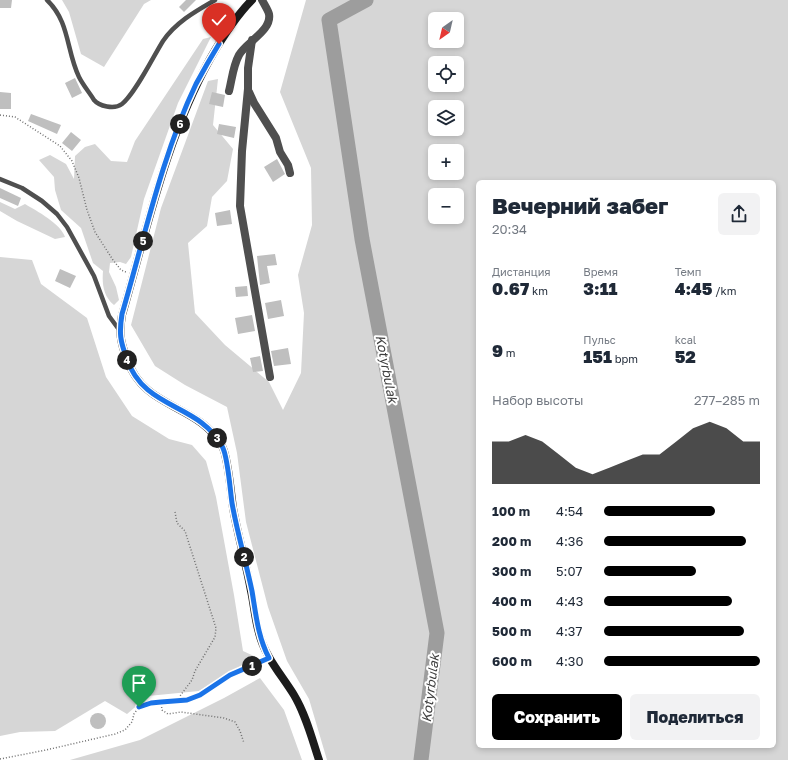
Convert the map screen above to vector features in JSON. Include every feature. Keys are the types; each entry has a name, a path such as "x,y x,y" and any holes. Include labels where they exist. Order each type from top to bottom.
{"main road":[{"path":"252,0 236,19 219,44 196,84 179,126 164,167 122,314 120,331 129,366 137,380 150,393 199,421 214,433 223,447 259,632 269,658 294,695 302,712 319,760"}],"street":[{"path":"229,91 234,68 239,55 267,25 269,14 262,0"},
{"path":"252,40 248,68 248,89 242,151 240,206 270,377"},
{"path":"248,89 254,103 276,138 280,152 288,165 290,173"}],"lane":[{"path":"47,0 55,8 63,22 78,76 97,103 111,107 121,105 132,92 164,40 175,27 192,13 215,0"},
{"path":"0,179 22,188 42,201 60,218 67,227 94,276 109,316 120,331"}],"path":[{"path":"0,115 15,117 60,146 72,161 79,178 87,210 95,232 121,270 134,275"},
{"path":"175,512 177,524 184,531 216,628 215,637 195,671 192,680 177,700"},
{"path":"0,759 115,734 125,730 132,722 134,714 139,707 151,703 187,700 200,695 230,675 269,658"},
{"path":"161,702 162,710 168,714 181,712 224,718 234,722 240,731 244,743"}],"shaded area":[{"path":"62,0 151,0 144,4 104,67 81,54 69,12"},
{"path":"306,0 788,0 788,760 327,760 309,699 287,661 268,607 246,522 237,453 227,407 185,385 155,366 131,325 161,208 208,81 218,79 213,125 233,149 227,181 212,197 207,226 188,243 195,313 225,345 269,382 283,410 301,373 304,313 298,275 312,225 311,168 280,92"},
{"path":"211,37 178,103 144,199 131,257 126,264 120,262 110,263 109,272 116,287 119,300 114,305 105,294 103,285 103,271 93,263 81,228 61,210 55,190 54,177 39,160 50,155 66,164 74,179 75,156 85,147 95,144 111,161 127,162 135,141 203,39"},
{"path":"0,202 15,209 25,204 42,214 59,227 65,237 55,239 17,221 0,211"},
{"path":"0,257 32,260 41,284 87,318 106,377 132,416 169,439 192,445 206,461 216,497 243,651 256,657 199,691 148,696 127,714 105,701 55,731 20,732 0,736"},
{"path":"260,678 284,710 302,760 70,760 140,740 224,698"}],"building":[{"path":"0,0 12,0 11,8 0,8"},
{"path":"186,0 196,0 184,12 179,7"},
{"path":"75,78 82,93 72,98 65,83"},
{"path":"0,92 11,93 11,109 0,109"},
{"path":"212,92 225,95 223,107 209,104"},
{"path":"31,114 61,125 57,134 28,121"},
{"path":"219,124 236,127 234,138 217,134"},
{"path":"71,132 81,140 72,151 62,143"},
{"path":"277,159 285,174 273,182 264,167"},
{"path":"0,188 21,198 18,206 0,198"},
{"path":"230,210 232,224 217,226 215,213"},
{"path":"275,254 277,265 267,266 270,283 260,285 257,256"},
{"path":"60,269 76,276 70,288 55,281"},
{"path":"247,286 248,296 236,297 235,287"},
{"path":"281,300 284,316 268,319 265,303"},
{"path":"252,315 255,331 238,334 235,318"},
{"path":"288,348 291,364 274,366 271,351"},
{"path":"260,356 263,371 253,372 250,358"},
{"path":"98,713 104,715 106,721 104,727 98,729 92,727 90,721 92,715"}],"waterway":[{"name":"Kotyrbulak","path":"366,0 329,20 362,239 437,633 421,760"}],"route":[{"path":"139,707 151,703 187,700 200,695 230,675 269,658 264,649 259,632 223,447 214,433 199,421 150,393 137,380 129,366 120,331 122,314 164,167 196,84 219,44"}]}
